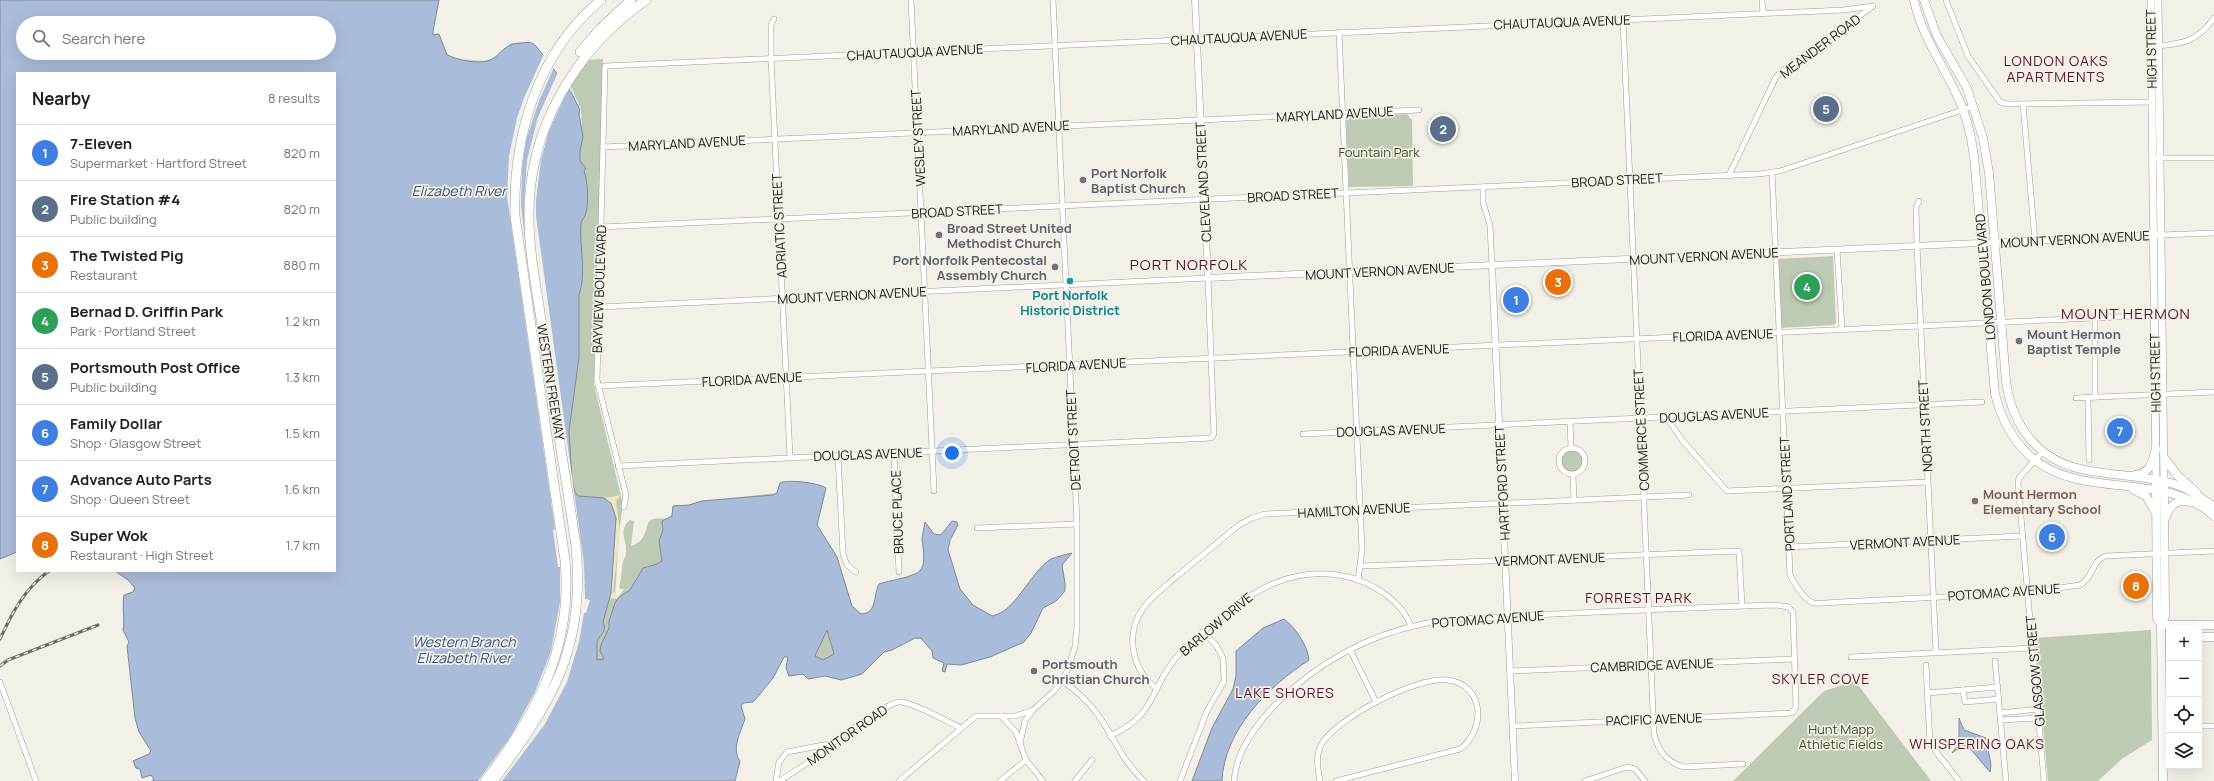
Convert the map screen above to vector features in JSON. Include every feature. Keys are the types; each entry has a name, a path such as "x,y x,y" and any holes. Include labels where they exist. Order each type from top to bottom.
{"highway":[{"name":"WESTERN FREEWAY","path":"485,781 520,731 543,690 558,649 564,621 566,596 565,560 516,216 516,163 524,123 543,74 569,34 600,0"},
{"path":"531,178 532,158 539,132 560,85 588,42 631,0"},
{"name":"WESTERN FREEWAY","path":"493,781 541,714 555,687 572,639 578,593 576,546 531,244 529,218 531,178 544,129 570,76 601,37 619,20 646,0"}],"main road":[{"name":"LONDON BOULEVARD","path":"1914,0 1924,34 1954,88 1964,110 1974,156 1994,382 1998,406 2013,436 2035,460 2055,472 2073,479 2123,486"},
{"name":"LONDON BOULEVARD","path":"1924,0 1937,36 1967,88 1974,106 1986,156 2000,322 2009,399 2023,430 2043,451 2072,467 2164,482 2181,487 2200,501"},
{"name":"HIGH STREET","path":"2150,0 2155,46 2160,158 2161,235 2158,315"},
{"name":"HIGH STREET","path":"2158,0 2152,102 2152,158 2153,235 2158,315 2159,394 2155,490 2157,618 2165,638 2166,727 2163,781"},
{"name":"HIGH STREET","path":"2159,394 2165,459 2165,618 2161,625"},
{"path":"2128,476 2147,471 2156,449"},
{"path":"2165,459 2214,516"},
{"path":"2123,486 2164,491 2200,501 2214,507"},
{"path":"2123,486 2143,494 2150,501 2154,510 2156,528"},
{"path":"2164,521 2168,510 2178,502 2200,501"},
{"path":"2161,625 2214,625"},
{"path":"2202,637 2214,636"}],"street":[{"name":"WESLEY STREET","path":"912,0 934,491"},
{"name":"DETROIT STREET","path":"1020,743 1025,721 1033,710 1047,698 1062,681 1070,666 1076,641 1077,524 1053,0"},
{"name":"CLEVELAND STREET","path":"1195,0 1214,436"},
{"path":"1762,0 1763,13"},
{"path":"1946,0 1968,56 1997,99 2004,104 2152,102"},
{"name":"CHAUTAUQUA AVENUE","path":"605,66 1623,20 1873,6"},
{"name":"MEANDER ROAD","path":"1730,175 1776,77 1786,68 1873,6"},
{"path":"2155,46 2178,44 2194,38 2214,18"},
{"name":"ADRIATIC STREET","path":"774,19 771,25 771,58 790,457"},
{"name":"COMMERCE STREET","path":"1623,20 1650,610 1654,734 1658,746 1667,759 1676,765 1684,767 1743,764"},
{"path":"1339,32 1358,431 1362,566 1358,580"},
{"name":"BAYVIEW BOULEVARD","path":"605,66 598,386 626,495 624,507"},
{"path":"2023,104 2035,241"},
{"name":"BROAD STREET","path":"601,227 921,213 1062,205 1204,200 1346,192 1483,187 1772,172 1974,106"},
{"name":"MARYLAND AVENUE","path":"603,147 1419,110"},
{"path":"2152,158 2214,158"},
{"name":"PORTLAND STREET","path":"1772,172 1790,574 1805,596"},
{"name":"HARTFORD STREET","path":"1483,187 1483,203 1490,225 1515,781"},
{"name":"NORTH STREET","path":"1919,201 1916,207 1917,246 1936,652"},
{"path":"2161,235 2214,233"},
{"name":"MOUNT VERNON AVENUE","path":"599,307 2161,235"},
{"path":"1837,250 1842,329"},
{"name":"FLORIDA AVENUE","path":"598,386 2158,315"},
{"path":"2095,317 2095,397"},
{"path":"2076,398 2214,392"},
{"path":"2088,397 2089,460"},
{"name":"DOUGLAS AVENUE","path":"1303,434 1982,402"},
{"path":"1667,418 1687,445 1727,491 1786,490 1928,482"},
{"path":"1570,422 1571,447"},
{"name":"DOUGLAS AVENUE","path":"618,466 1211,438 1214,436"},
{"path":"1571,447 1562,452 1559,462 1564,472 1572,476"},
{"path":"1571,447 1580,451 1584,461 1581,471 1572,476"},
{"name":"GLASGOW STREET","path":"2043,451 2018,482 2044,781"},
{"name":"BRUCE PLACE","path":"894,453 899,572"},
{"path":"838,456 843,554 847,565 856,572"},
{"path":"1572,476 1574,500"},
{"name":"HAMILTON AVENUE","path":"1157,689 1145,678 1137,665 1133,641 1135,626 1142,609 1164,588 1239,525 1252,518 1265,514 1689,495"},
{"path":"977,528 1077,524"},
{"name":"VERMONT AVENUE","path":"1789,547 2022,536"},
{"name":"VERMONT AVENUE","path":"1362,566 1739,551 1742,606"},
{"name":"POTOMAC AVENUE","path":"1805,596 1815,603 2028,592 2080,585 2088,579 2097,561 2105,556 2214,551"},
{"name":"BARLOW DRIVE","path":"1110,736 1130,725 1141,716 1150,705 1157,689 1175,659 1204,632 1245,598 1278,581 1300,576 1324,574 1358,580 1394,601 1405,612 1411,626"},
{"name":"POTOMAC AVENUE","path":"1234,781 1236,768 1244,747 1265,716 1304,680 1350,650 1411,626 1450,619 1777,605 1789,608 1793,614 1794,659"},
{"path":"1180,781 1207,711 1224,681 1223,658 1216,645 1204,632"},
{"path":"1851,656 2033,648"},
{"path":"1350,650 1376,702"},
{"name":"CAMBRIDGE AVENUE","path":"1510,670 1652,666 1794,659"},
{"name":"PACIFIC AVENUE","path":"1513,726 1790,714 1795,711 1794,659"},
{"path":"1996,661 2006,781"},
{"path":"1926,665 1930,744 1959,781"},
{"path":"1320,781 1317,766 1321,745 1342,724 1376,702 1413,687 1448,680 1460,684 1469,691 1477,704 1478,721 1470,739 1454,752 1336,781"},
{"path":"1062,681 1090,705 1130,767 1144,781"},
{"path":"0,682 36,781"},
{"path":"1927,693 1998,687"},
{"path":"1963,690 1965,702 1999,699"},
{"name":"MONITOR ROAD","path":"780,781 814,758 831,744 885,708 898,702 910,705 961,728"},
{"path":"2000,713 2038,709"},
{"path":"899,781 976,716 1015,716 1033,710"},
{"path":"1001,716 1016,732 1026,760 1043,781"},
{"path":"2001,720 2038,718"},
{"path":"2202,726 2214,726"},
{"path":"776,781 779,762 786,752 831,744"},
{"path":"1000,781 1026,760"},
{"path":"1075,781 1092,760"},
{"path":"1585,781 1626,767 1635,769 1645,781"}],"green space":[{"path":"528,42 536,46 571,92 580,110 579,114 582,132 581,109 570,85 586,60 603,59 594,385 623,504 619,533 615,597 618,598 624,589 620,589 619,587 623,562 626,554 624,528 630,520 634,521 631,546 641,540 651,520 670,518 675,505 689,505 702,501 777,493 780,483 789,481 803,482 826,488 817,525 837,557 852,606 861,614 866,613 873,607 879,584 911,576 919,572 922,568 924,554 922,539 925,522 934,534 940,535 952,521 957,522 958,525 950,540 948,550 960,589 973,605 992,616 1001,613 1016,600 1043,565 1051,559 1072,553 1062,565 1065,591 1056,601 1043,608 1031,633 1024,642 990,657 961,665 947,664 945,672 942,671 944,663 933,658 932,651 924,640 915,638 892,650 884,652 862,674 865,617 626,632 595,671 457,68 446,53 457,59 487,61 495,57 511,43"},
{"name":"Fountain Park","path":"1407,114 1412,120 1413,186 1349,187 1346,117"},
{"path":"1833,256 1836,323 1834,325 1780,328 1777,259"},
{"path":"1572,450 1580,453 1583,461 1580,469 1572,472 1564,469 1561,461 1564,453"},
{"path":"828,612 840,659 809,664"},
{"path":"2151,630 2152,740 2123,758 2098,781 2048,781 2035,638"},
{"name":"Hunt Mapp Athletic Fields","path":"1855,681 1931,781 1733,781 1824,691"}],"sand":[{"path":"621,495 616,501 620,532 613,591 619,597 618,599 609,598 604,498"}],"water":[{"path":"0,0 439,0 433,35 439,34 447,55 467,61 482,62 496,57 509,46 526,42 533,44 571,92 580,110 579,114 583,137 580,150 580,161 586,168 584,171 588,194 586,212 581,223 583,269 579,295 579,357 569,431 572,481 575,492 578,496 604,498 611,503 616,518 611,593 603,622 604,631 597,642 597,660 604,659 600,651 601,645 609,628 609,621 615,603 619,597 630,590 643,568 662,561 659,541 663,530 662,521 672,516 673,506 689,505 702,501 773,495 777,493 780,483 789,481 811,483 823,486 826,488 817,525 837,557 852,606 861,614 866,613 873,607 879,584 911,576 919,572 922,568 924,554 922,539 925,522 934,534 940,535 952,521 957,522 958,525 950,540 948,550 960,589 973,605 992,616 1001,613 1016,600 1043,565 1051,559 1072,553 1062,565 1065,591 1056,601 1043,608 1031,633 1024,642 990,657 961,665 947,664 945,672 942,671 944,663 933,658 932,651 921,638 915,638 892,650 884,652 862,674 841,680 825,676 808,679 803,674 789,676 786,668 788,657 784,657 773,678 753,702 743,703 741,706 745,719 739,734 736,751 740,761 735,781 152,781 154,780 151,775 142,778 140,769 136,768 133,761 149,754 151,751 139,732 135,718 127,646 129,642 123,630 124,595 133,592 135,588 128,580 116,572 336,572 336,72 16,72 16,552 0,559","holes":["827,630 834,654 823,660 815,656"]},
{"path":"1284,619 1304,643 1309,660 1264,696 1251,711 1231,744 1225,762 1222,781 1192,781 1212,728 1233,689 1236,676 1236,651 1263,628"},
{"path":"1959,718 1964,730 1986,738 1991,765 1990,772 1968,746 1963,745 1952,753 1959,744"}],"pier":[{"path":"544,54 554,67 539,101 526,140 522,168 521,205 526,248 524,204 527,160 538,117 558,72 569,87 549,131 541,160 536,200 536,216 584,564 585,599 590,600 586,613 584,613 579,642 567,682 545,724 502,781 478,781 511,736 535,692 551,651 560,602 560,567 558,567 553,530 555,529 507,196 509,156 517,118 524,98"}],"railway":[{"path":"0,639 14,611 26,593 48,572"},
{"path":"0,666 8,660 98,625"}],"place":[{"name":"Portsmouth Post Office","path":"1826,109"},
{"name":"Fire Station #4","path":"1443,129"},
{"name":"Port Norfolk Baptist Church","path":"1083,180"},
{"name":"Broad Street United Methodist Church","path":"939,235"},
{"name":"Port Norfolk Pentecostal Assembly Church","path":"1055,267"},
{"name":"Port Norfolk Historic District","path":"1070,281"},
{"name":"The Twisted Pig","path":"1558,282"},
{"name":"Bernad D. Griffin Park","path":"1807,287"},
{"name":"7-Eleven","path":"1516,300"},
{"name":"Mount Hermon Baptist Temple","path":"2019,341"},
{"name":"Advance Auto Parts","path":"2120,431"},
{"name":"Mount Hermon Elementary School","path":"1975,501"},
{"name":"Family Dollar","path":"2052,537"},
{"name":"Super Wok","path":"2136,586"},
{"name":"Portsmouth Christian Church","path":"1034,671"}],"district":[{"name":"LONDON OAKS APARTMENTS","path":"2056,70"},
{"name":"PORT NORFOLK","path":"1189,265"},
{"name":"MOUNT HERMON","path":"2126,314"},
{"name":"FORREST PARK","path":"1639,598"},
{"name":"SKYLER COVE","path":"1821,679"},
{"name":"LAKE SHORES","path":"1285,693"},
{"name":"WHISPERING OAKS","path":"1977,744"}],"water label":[{"name":"Elizabeth River","path":"459,191"},
{"name":"Western Branch Elizabeth River","path":"464,650"}]}
